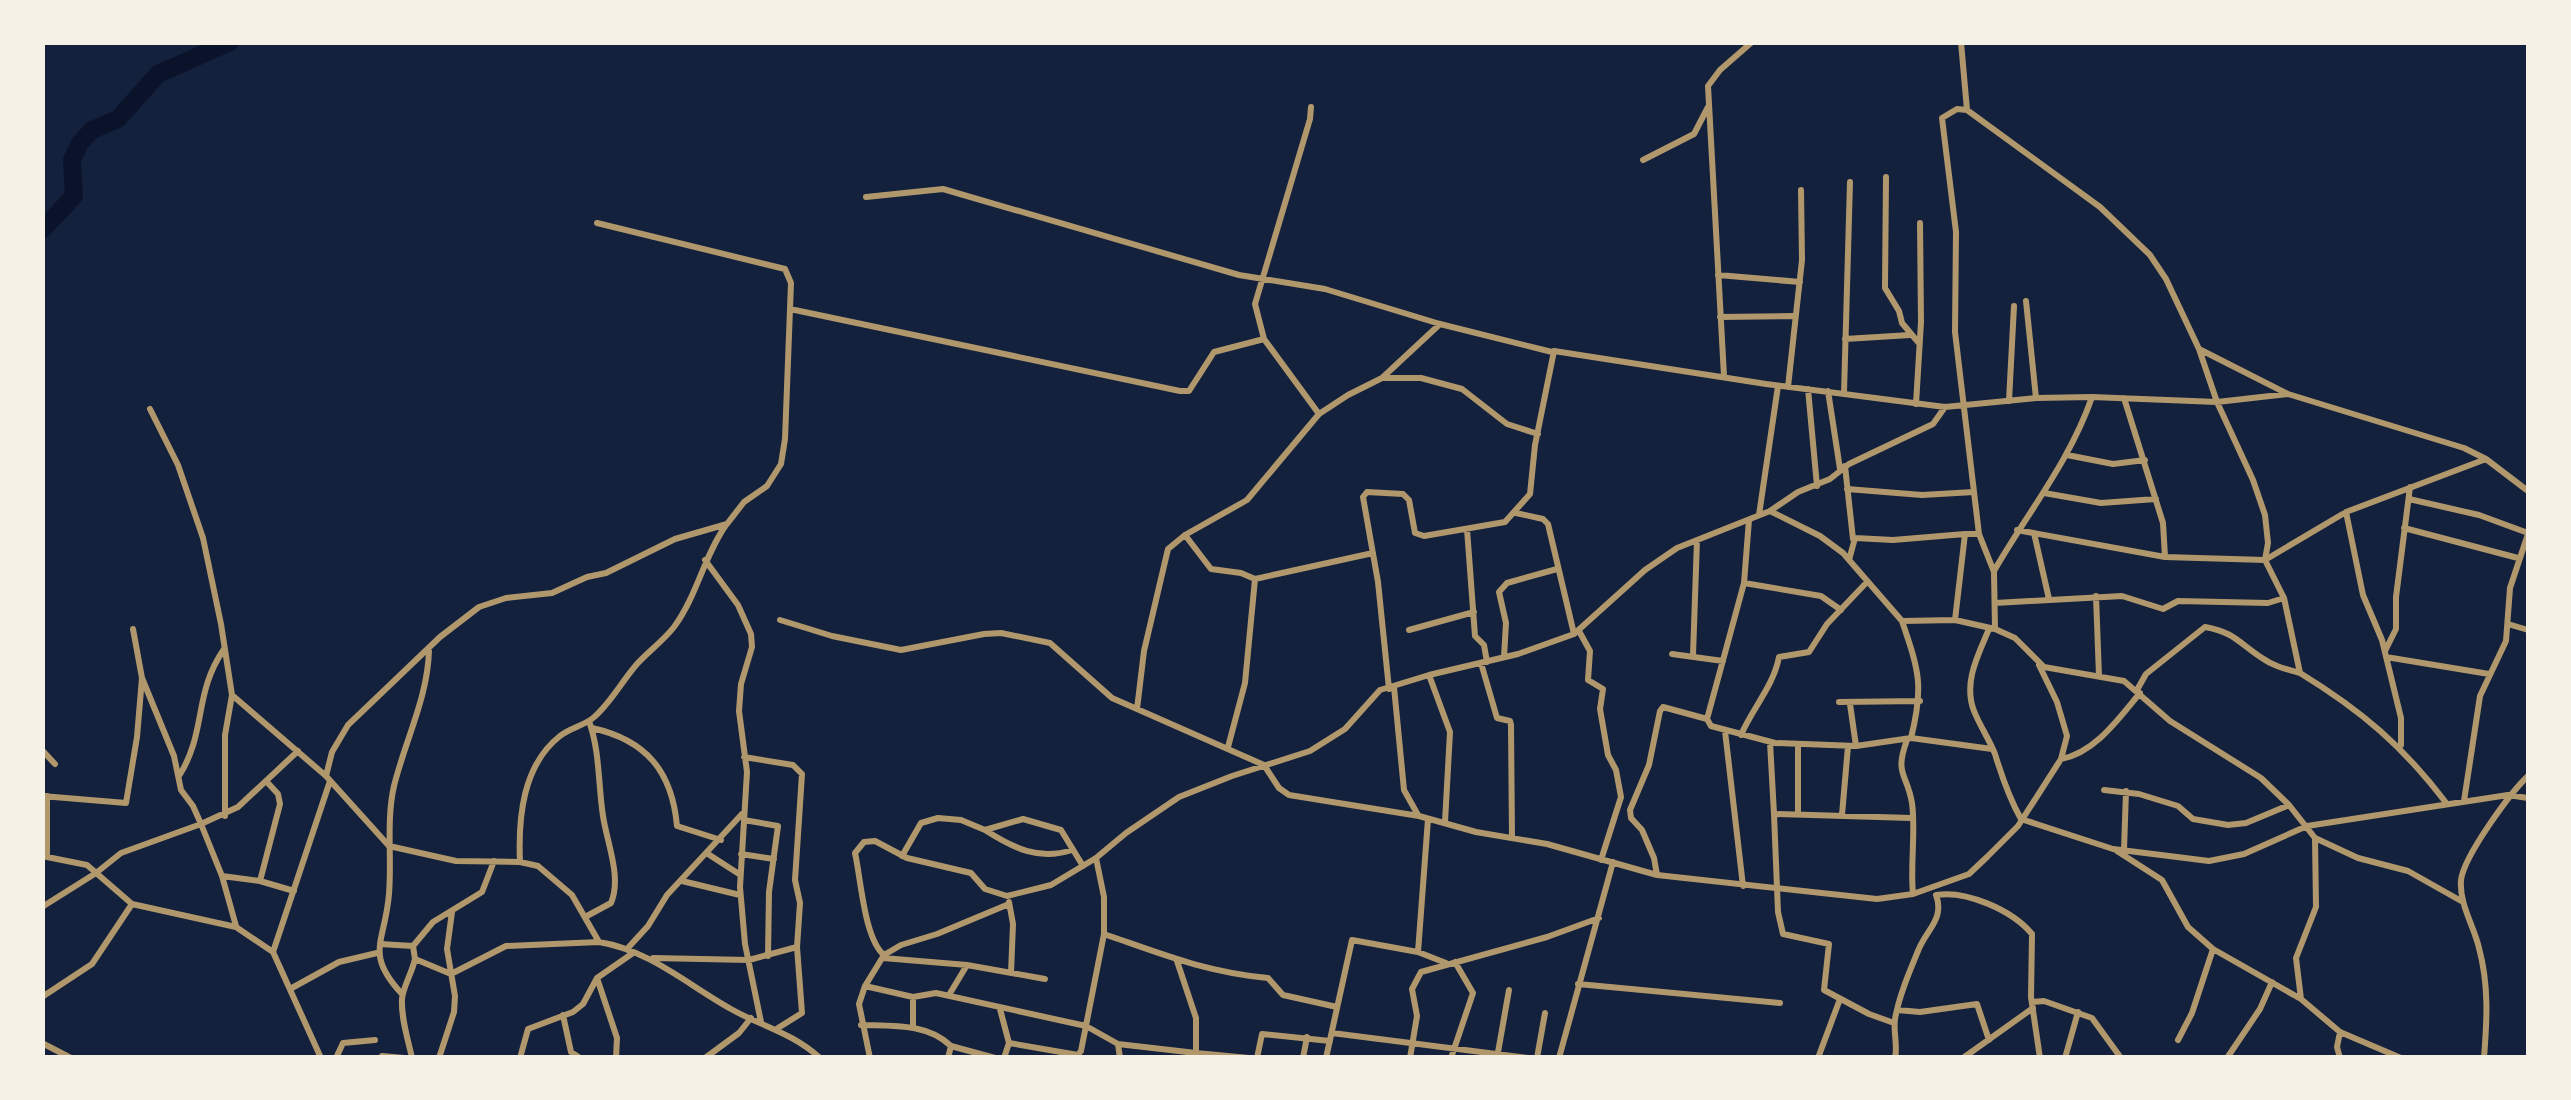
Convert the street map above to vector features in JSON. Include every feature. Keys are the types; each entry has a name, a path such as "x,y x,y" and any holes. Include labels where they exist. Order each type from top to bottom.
{"street":[{"path":"1724,376 1708,86 1752,42"},
{"path":"1961,42 1968,110"},
{"path":"1310,107 1297,165 1255,304 1264,339 1319,414"},
{"path":"1643,160 1694,134 1708,107"},
{"path":"2300,673 2284,598 2265,560 2268,543 2264,515 2253,480 2217,402 2199,349 2150,254 2100,207 1968,110 1957,109 1942,118 1956,232 1955,332 1963,406 1980,534 1994,572 1992,629 1970,684 1972,707 2021,819 2113,849 2209,861 2244,854 2307,826 2508,795 2528,798"},
{"path":"1886,176 1885,288 1910,335 1919,342"},
{"path":"1844,393 1850,182"},
{"path":"866,196 943,189 1261,280 1325,288 1440,324 1552,352 1778,386 1945,407 2036,398 2217,402 2288,394"},
{"path":"1788,387 1793,316 1800,282 1801,190"},
{"path":"520,862 522,822 532,768 560,736 590,724 640,660 676,624 726,524 753,493 767,486 781,464 785,439 791,283 785,269 597,223"},
{"path":"1916,404 1920,223"},
{"path":"1718,274 1800,282"},
{"path":"2026,301 2036,398"},
{"path":"2009,401 2014,306"},
{"path":"790,309 1180,391 1190,391 1214,352 1264,339"},
{"path":"1720,317 1793,316"},
{"path":"1137,709 1160,571 1168,550 1185,535 1247,500 1319,414 1382,378 1440,324"},
{"path":"1845,339 1910,335"},
{"path":"2199,349 2288,394 2392,428 2426,434 2486,459 2528,491"},
{"path":"1418,816 1404,790 1363,498 1367,492 1403,494 1408,500 1414,532 1419,534 1505,522 1516,514 1530,494 1552,352"},
{"path":"1382,378 1421,378 1449,384 1462,389 1507,424 1538,434"},
{"path":"1758,515 1778,386"},
{"path":"1808,389 1817,486"},
{"path":"1828,391 1848,489 1853,539 1849,562"},
{"path":"1994,572 2067,455 2092,397"},
{"path":"2124,398 2163,523 2166,557"},
{"path":"870,1058 859,1004 883,956 900,945 937,934 1008,900 1051,885 1180,798 1310,752 1345,729 1380,690 1429,674 1504,658 1576,633 1645,570 1678,548 1770,511 1842,468 1933,424 1945,407"},
{"path":"150,409 178,465 203,538 224,649 232,695 226,735 225,816"},
{"path":"2067,455 2113,464 2145,460"},
{"path":"2018,530 2166,557 2265,560 2346,512 2486,459"},
{"path":"2385,654 2396,629 2411,486"},
{"path":"1848,489 1922,495 1974,492"},
{"path":"2044,492 2101,502 2156,498"},
{"path":"2408,499 2479,515 2528,534 2510,588 2506,641 2480,696 2464,801"},
{"path":"1770,511 1820,536 1843,554 1902,621 1918,668 1920,701 1901,755 1900,773 1912,803 1913,894"},
{"path":"2346,512 2362,595 2385,654 2402,718 2400,746"},
{"path":"1516,514 1546,520 1576,633 1590,651 1588,680 1602,689 1600,709 1608,755 1621,797 1601,860"},
{"path":"1706,720 1744,583 1750,520"},
{"path":"273,952 328,778 330,758 348,725 479,607 506,598 552,593 587,576 606,573 674,540 726,524"},
{"path":"2404,528 2518,558"},
{"path":"1467,529 1475,636 1484,645 1497,718 1510,721 1511,725 1512,837"},
{"path":"2034,532 2050,600"},
{"path":"1955,620 1965,534"},
{"path":"1853,539 1980,534"},
{"path":"1185,535 1211,569 1241,572 1255,579 1373,553"},
{"path":"1692,655 1697,540"},
{"path":"705,560 738,605 751,634 752,646 738,710 747,772 740,895 762,1022"},
{"path":"1504,658 1506,622 1499,592 1507,583 1557,569"},
{"path":"1228,747 1245,683 1255,579"},
{"path":"1741,736 1777,670 1779,658 1809,652 1867,582"},
{"path":"1744,583 1821,596 1842,610"},
{"path":"2096,596 2099,676"},
{"path":"1995,602 2122,596 2163,609 2178,601 2268,603 2284,598"},
{"path":"1409,630 1474,612"},
{"path":"780,620 901,650 1002,633 1050,643 1112,698 1264,766 1279,788 1289,794 1418,816 1656,875 1878,899 1933,892 1962,894 2028,929 2033,948 2032,1005 2040,1058"},
{"path":"1902,621 1955,620 2015,638 2039,665 2057,702 2067,736 2061,758 2006,840 1969,874 1933,892"},
{"path":"2508,624 2528,630"},
{"path":"2061,758 2082,752 2115,723 2146,674 2205,627 2225,631 2259,657 2300,673 2380,728 2400,746 2447,804"},
{"path":"133,629 142,678 174,756 181,790 193,806 222,876 236,928"},
{"path":"178,777 196,742 205,682 224,649"},
{"path":"402,994 383,972 377,953 388,917 394,787 417,715 429,649"},
{"path":"1672,654 1723,661"},
{"path":"2385,654 2490,674"},
{"path":"2039,665 2124,681 2170,720 2260,778 2315,838 2358,858 2408,871 2464,902"},
{"path":"1429,674 1450,732 1445,822"},
{"path":"142,678 126,803 45,796 45,856 88,865 132,904 236,928 273,952 321,1058"},
{"path":"232,695 328,778 390,846 435,858 538,866 563,886 599,942"},
{"path":"1839,702 1920,701"},
{"path":"1842,815 1852,746 1850,704"},
{"path":"1656,875 1654,858 1630,810 1648,765 1663,708 1706,720 1724,731 1770,742 1852,746 1909,739 1993,749"},
{"path":"590,724 644,749 669,788 676,826 721,840"},
{"path":"585,917 611,903 615,885 600,796 598,749 590,724"},
{"path":"1724,731 1743,886"},
{"path":"1770,742 1778,912 1784,935 1830,946 1824,988 1840,1000 1894,1023"},
{"path":"1798,744 1798,814"},
{"path":"42,750 55,764"},
{"path":"42,907 120,853 225,816 298,750"},
{"path":"744,758 793,764 802,774 794,880 800,903 797,947 801,1016 777,1029"},
{"path":"2484,1058 2488,1007 2479,946 2464,902 2463,874 2508,795 2528,776"},
{"path":"260,881 280,804 278,794 267,782"},
{"path":"2104,790 2173,804 2194,819 2228,824 2246,823 2289,806"},
{"path":"2124,850 2126,792"},
{"path":"520,1058 530,1026 583,1004 597,978 631,951 662,900 745,811"},
{"path":"1774,814 1912,818"},
{"path":"902,856 916,828 924,822 948,817 986,830 1028,852 1051,854 1072,850"},
{"path":"986,830 1025,819 1061,830 1082,866"},
{"path":"1418,952 1428,819"},
{"path":"744,820 778,825 767,921 768,956"},
{"path":"2301,1000 2296,958 2316,906 2315,838"},
{"path":"883,956 873,940 855,853 864,842 937,867 969,872 985,889 1008,900"},
{"path":"2113,849 2162,880 2188,927 2214,949 2301,1000 2340,1032 2401,1058"},
{"path":"708,854 740,875"},
{"path":"741,854 774,859"},
{"path":"1009,1043 1078,1055 1104,934 1104,897 1096,858"},
{"path":"412,1058 402,994 415,960 413,946 434,922 482,892 494,861"},
{"path":"1559,1058 1612,862"},
{"path":"222,876 294,891"},
{"path":"682,881 740,895"},
{"path":"1895,1058 1897,1010 1919,948 1940,913 1933,892"},
{"path":"1008,900 1013,924 1011,973"},
{"path":"42,997 92,964 132,904"},
{"path":"439,1058 454,1012 446,949 452,912"},
{"path":"1410,1058 1418,1013 1412,992 1421,972 1547,937 1598,918"},
{"path":"1104,934 1177,961 1228,974 1270,979 1283,995 1337,1008"},
{"path":"1326,1058 1352,940 1418,952 1451,963 1473,993 1452,1053"},
{"path":"415,960 451,974 506,946 599,942 646,958 732,1010 777,1029 820,1058"},
{"path":"380,944 413,946"},
{"path":"646,958 749,960 797,947"},
{"path":"2178,1040 2192,1013 2214,949"},
{"path":"290,989 340,962 377,953"},
{"path":"883,956 967,964 1045,980"},
{"path":"1177,961 1197,1024 1196,1054"},
{"path":"949,996 967,964"},
{"path":"597,978 617,1038 616,1058"},
{"path":"2228,1058 2260,1009 2272,982"},
{"path":"1578,984 1780,1003"},
{"path":"865,986 914,997 933,992 1086,1026 1118,1044 1248,1058"},
{"path":"1497,1055 1509,990"},
{"path":"913,1027 914,997"},
{"path":"1818,1058 1840,1000"},
{"path":"1963,1058 2044,1000 2097,1022 2119,1056"},
{"path":"1897,1010 1920,1012 1977,1004 1989,1040"},
{"path":"1000,1009 1009,1043 1004,1058"},
{"path":"2066,1058 2078,1012"},
{"path":"1536,1058 1545,1013"},
{"path":"562,1015 572,1052 580,1058"},
{"path":"705,1058 752,1018"},
{"path":"861,1025 913,1027 930,1032 951,1046 995,1058"},
{"path":"2340,1032 2340,1058"},
{"path":"1258,1058 1262,1034 1413,1044 1452,1053 1528,1058"},
{"path":"1303,1058 1307,1037"},
{"path":"336,1058 342,1042 375,1040"},
{"path":"42,1042 71,1058"},
{"path":"1118,1044 1120,1058"},
{"path":"948,1058 951,1046"},
{"path":"2328,1058 2337,1047"},
{"path":"382,1056 404,1058"}],"waterway":[{"path":"42,230 74,196 72,160 92,130 118,119 158,74 230,42"}]}
